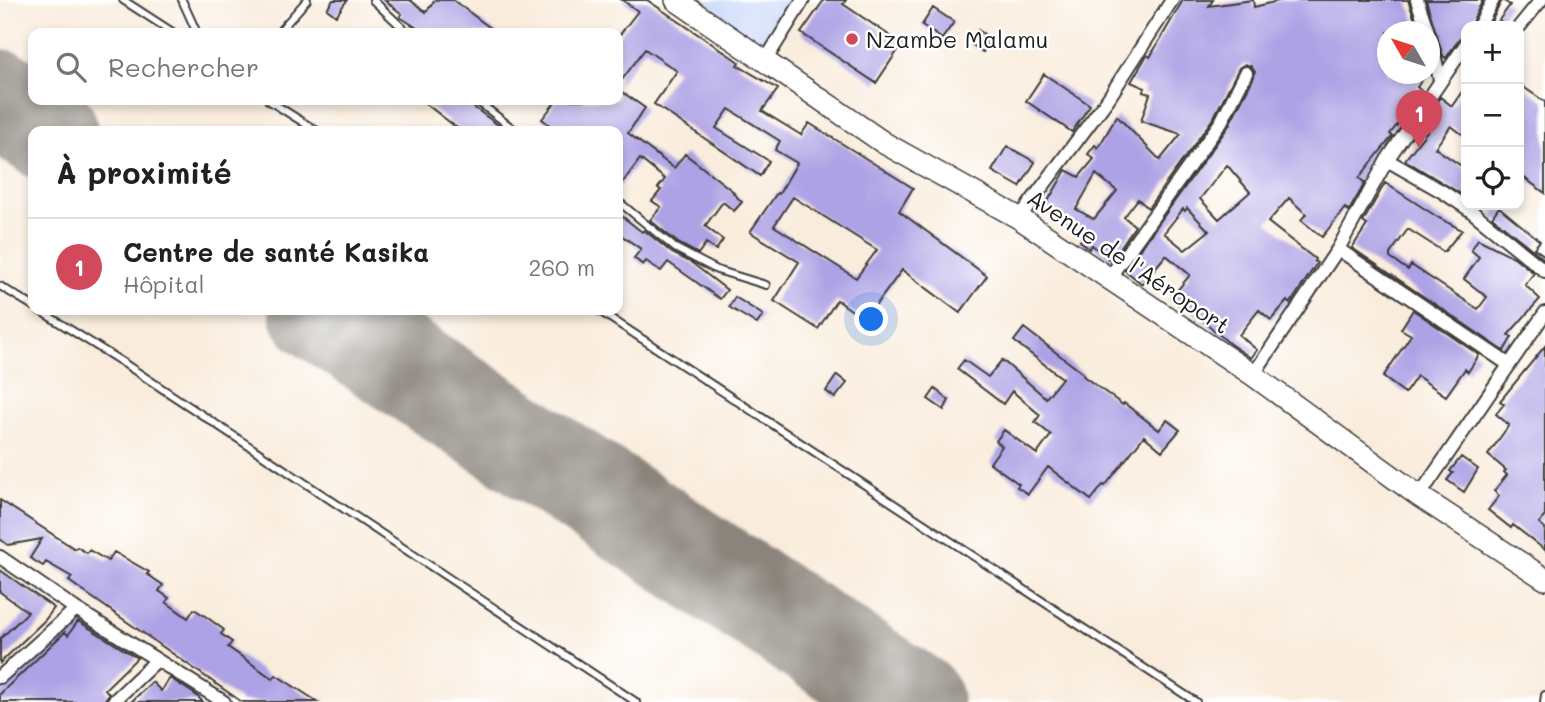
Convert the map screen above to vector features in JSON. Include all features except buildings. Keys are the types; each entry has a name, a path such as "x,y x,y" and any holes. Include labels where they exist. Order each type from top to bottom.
{"highway":[{"name":"Avenue de l'Aéroport","path":"676,0 884,144 1019,218 1254,375 1419,496 1545,579"}],"street":[{"path":"765,61 803,0"},
{"path":"1019,218 1108,99 1172,0"},
{"path":"1417,0 1424,21"},
{"path":"1482,21 1493,0"},
{"path":"1524,21 1541,0"},
{"path":"1440,80 1461,53"},
{"path":"1108,278 1221,122 1245,72"},
{"path":"1254,375 1338,249 1387,160 1437,84"},
{"path":"1387,160 1470,210 1545,271"},
{"path":"1338,249 1508,364"},
{"path":"1419,496 1545,313"},
{"path":"0,556 76,609 223,702"},
{"path":"0,677 76,609"},
{"path":"113,702 156,661"}],"lane":[{"path":"123,0 166,28"},
{"path":"182,0 195,28"},
{"path":"282,28 307,0"},
{"path":"373,0 403,28"},
{"path":"276,105 309,126"},
{"path":"482,105 510,126"},
{"path":"623,205 675,248 717,270 766,285"},
{"path":"0,286 28,303"},
{"path":"46,315 122,362 636,702"},
{"path":"606,315 1196,702"},
{"path":"1544,702 1545,695"}],"shaded area":[{"path":"699,0 792,0 765,44"}],"runway":[{"path":"0,99 40,126"},
{"path":"327,315 913,702"}],"place":[{"name":"Nzambe Malamu","path":"852,39"},
{"name":"Centre de santé Kasika","path":"1419,148"}]}
